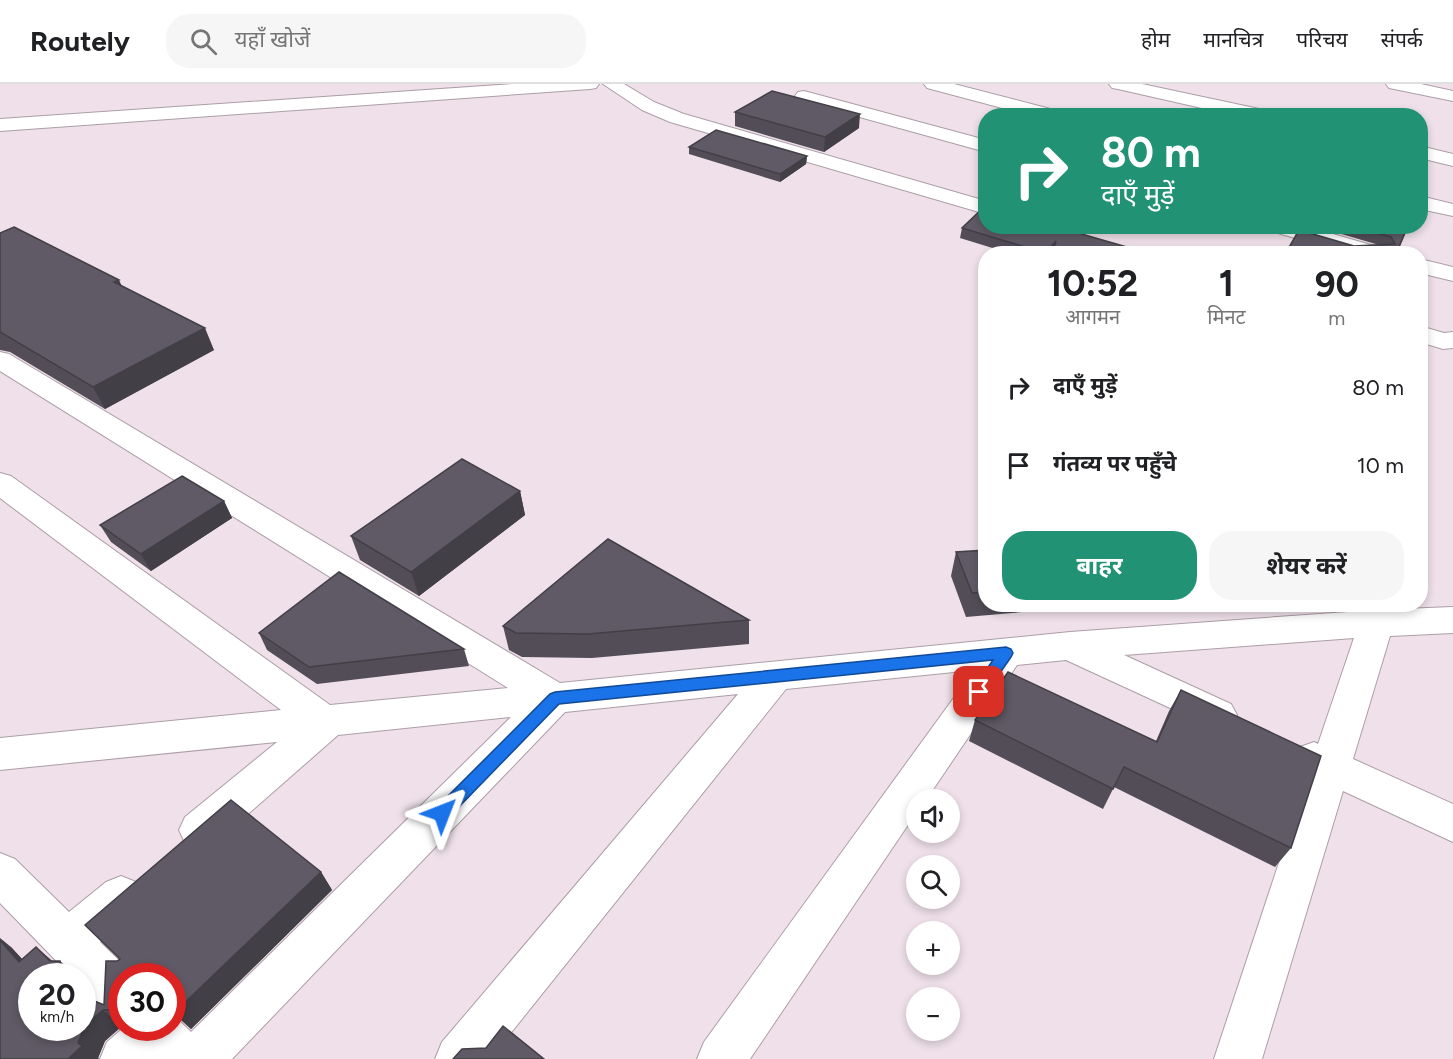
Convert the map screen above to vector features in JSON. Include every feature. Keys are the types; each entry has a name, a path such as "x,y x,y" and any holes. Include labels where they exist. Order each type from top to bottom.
{"street":[{"path":"0,125 590,84"},
{"path":"612,84 648,106 669,115 978,206"},
{"path":"933,84 1024,108"},
{"path":"1118,84 1228,108"},
{"path":"1408,85 1453,96"},
{"path":"804,96 827,105 978,144"},
{"path":"1428,154 1453,160"},
{"path":"1428,204 1453,210"},
{"path":"1307,234 1349,246"},
{"path":"1428,268 1453,274"},
{"path":"1428,336 1443,341 1453,340"},
{"path":"0,360 555,698"},
{"path":"0,483 326,723"},
{"path":"0,754 326,723 1070,646 1376,623 1453,620"},
{"path":"1238,1059 1332,768 1376,623"},
{"path":"1070,646 1453,824"},
{"path":"721,1059 1006,653"},
{"path":"459,1059 775,676"},
{"path":"198,1059 555,698"},
{"path":"68,941 326,723"},
{"path":"0,873 108,982"}],"building":[{"path":"772,91 860,114 825,137 735,112"},
{"path":"716,130 807,156 780,174 689,147"},
{"path":"978,213 978,233 962,228"},
{"path":"14,227 119,280 114,282 205,328 93,387 0,332 0,233"},
{"path":"982,234 1082,234 1123,246 1054,246 1056,241 1051,246 1022,246"},
{"path":"1297,234 1313,234 1354,246 1290,246"},
{"path":"1381,234 1405,234 1399,246 1354,246 1395,244 1391,237"},
{"path":"462,459 520,491 411,572 351,536"},
{"path":"182,476 224,501 141,554 100,525"},
{"path":"608,539 749,620 588,634 516,633 503,626"},
{"path":"978,551 978,593 972,593 956,552"},
{"path":"339,572 464,649 309,667 259,633"},
{"path":"1008,672 1157,742 1181,690 1321,756 1291,848 1124,767 1113,789 975,720"},
{"path":"231,800 321,872 186,1001 186,963 108,963 108,1010 103,1010 96,1016 96,1002 104,1005 106,961 120,959 85,925"},
{"path":"0,940 19,962 36,947 50,961 60,961 60,963 18,963 18,1041 79,1041 82,1046 68,1059 0,1059"},
{"path":"503,1026 544,1059 453,1059 462,1049 486,1048"}],"route":[{"path":"442,813 555,698 1006,653 979,692"}]}
